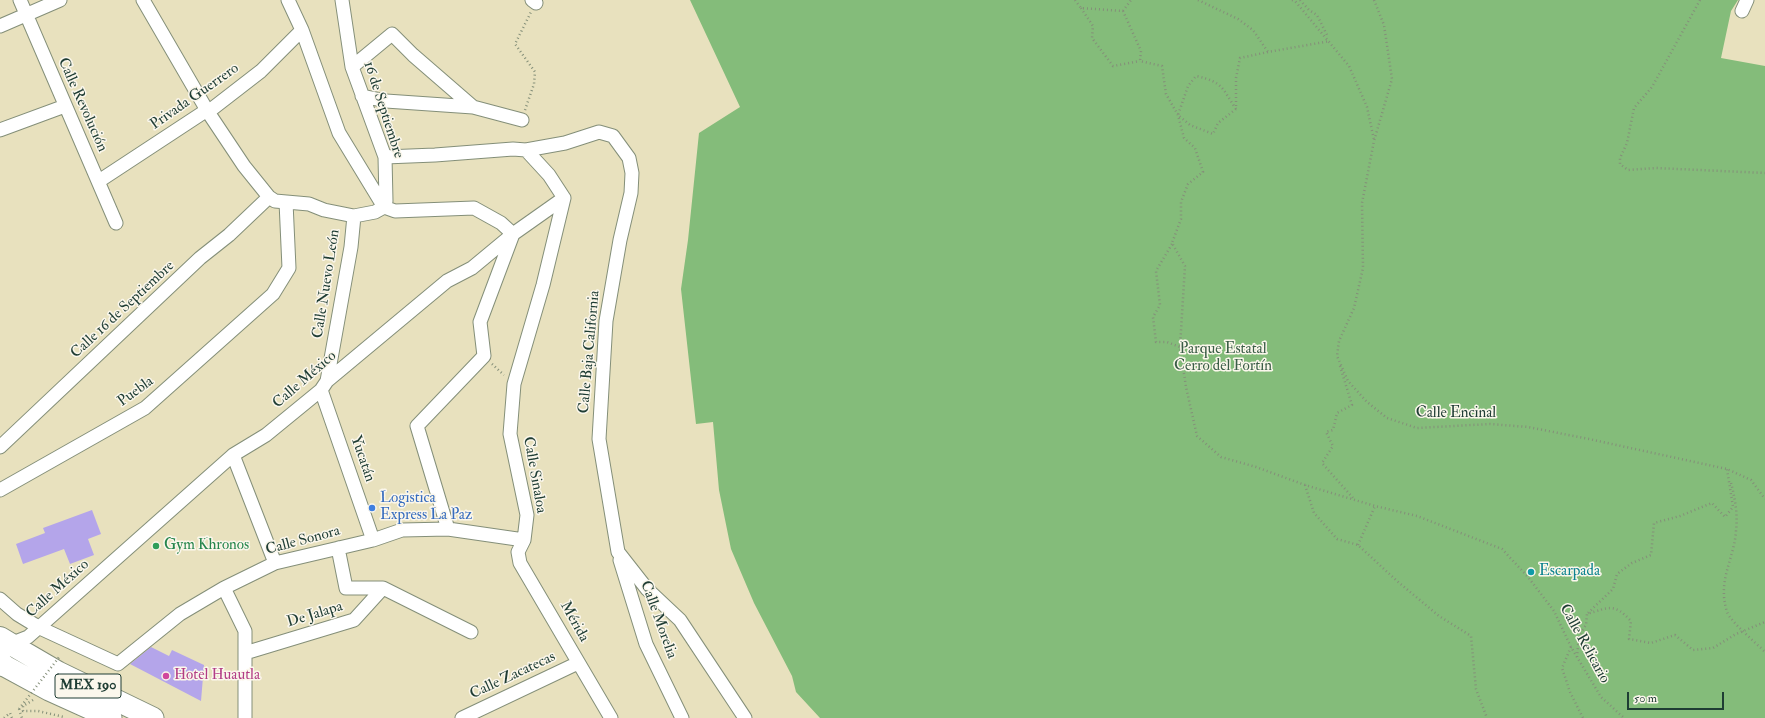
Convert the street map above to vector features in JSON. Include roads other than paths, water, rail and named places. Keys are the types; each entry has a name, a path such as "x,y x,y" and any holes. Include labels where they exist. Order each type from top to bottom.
{"main road":[{"name":"MEX 190","path":"8,652 49,690 110,718"},
{"name":"MEX 190","path":"8,652 58,672 153,718"}],"street":[{"name":"Calle Revolución","path":"20,0 116,223"},
{"path":"0,26 60,0"},
{"path":"143,0 208,112 244,166 269,197 275,201 309,204 324,210 354,216 375,212 384,207"},
{"path":"288,0 302,30 339,133 384,207 395,211 474,208 501,223 513,234 480,322 484,356 417,426 448,529"},
{"name":"16 de Septiembre","path":"342,0 352,67 384,157 387,196 384,207"},
{"name":"Privada Guerrero","path":"98,181 204,112 208,112 261,71 302,30"},
{"path":"352,67 392,34 413,55 473,107"},
{"path":"362,96 386,101 473,107 522,120"},
{"path":"0,130 65,106"},
{"name":"Calle Baja California","path":"384,157 513,149 526,150 565,142 599,132 613,136 629,158 632,173 631,193 620,240 606,321 599,439 618,552 647,589 680,620 745,718"},
{"path":"526,150 550,175 564,198"},
{"name":"Calle 16 de Septiembre","path":"0,446 200,258 229,235 269,197"},
{"name":"Calle México","path":"8,652 40,628 233,455 266,435 447,281 472,268 513,234 564,198"},
{"name":"Calle Sinaloa","path":"524,540 527,515 510,434 514,384 543,285 564,198"},
{"name":"Puebla","path":"0,490 145,408 273,294 289,268 286,202"},
{"name":"Calle Nuevo León","path":"324,385 351,247 354,216"},
{"name":"Yucatán","path":"324,385 373,540"},
{"path":"233,455 275,563"},
{"name":"Calle Sonora","path":"40,628 118,664 180,614 224,588 275,563 373,540 402,530 448,529 524,540"},
{"name":"Mérida","path":"524,540 518,552 520,563 611,718"},
{"path":"338,548 346,588 383,588 472,632"},
{"name":"Calle Morelia","path":"618,552 646,644 682,718"},
{"path":"224,588 245,631 245,718"},
{"name":"De Jalapa","path":"245,653 354,620 383,588"},
{"path":"0,598 17,614 40,628"},
{"name":"Calle Zacatecas","path":"462,718 578,664"}],"place":[{"name":"Logistica Express La Paz","path":"372,508"},
{"name":"Gym Khronos","path":"156,546"},
{"name":"Escarpada","path":"1531,572"},
{"name":"Hotel Huautla","path":"166,676"}],"park label":[{"name":"Parque Estatal Cerro del Fortín","path":"1223,358"}]}
